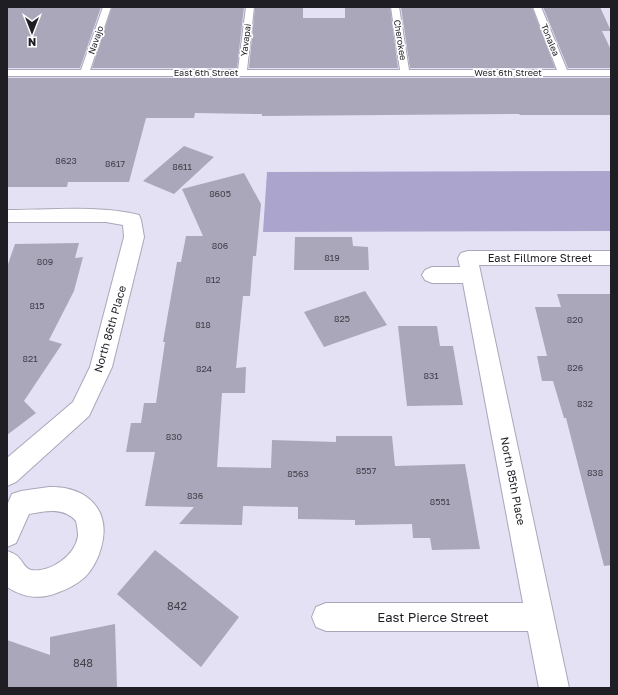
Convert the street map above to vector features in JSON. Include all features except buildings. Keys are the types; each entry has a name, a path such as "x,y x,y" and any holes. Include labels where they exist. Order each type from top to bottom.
{"street":[{"name":"North 86th Place","path":"7,216 106,216 132,220 134,237 101,367 81,410 7,474"},
{"name":"East Fillmore Street","path":"470,266 611,258"},
{"path":"432,275 470,266"},
{"name":"North 85th Place","path":"470,266 554,688"},
{"path":"7,534 14,494 53,500 67,500 79,505 88,514 92,527 91,541 86,555 75,568 62,577 48,583 34,584 21,580 11,572 7,565"},
{"name":"East Pierce Street","path":"326,617 540,617"}],"lane":[{"name":"Navajo","path":"84,72 107,7"},
{"name":"Yavapai","path":"242,73 250,7"},
{"name":"Cherokee","path":"395,7 405,73"},
{"name":"Tonalea","path":"537,7 562,72"},
{"name":"East 6th Street","path":"7,72 405,73"},
{"name":"West 6th Street","path":"405,73 611,72"}],"shaded area":[{"path":"611,171 611,231 263,232 267,172"}]}
